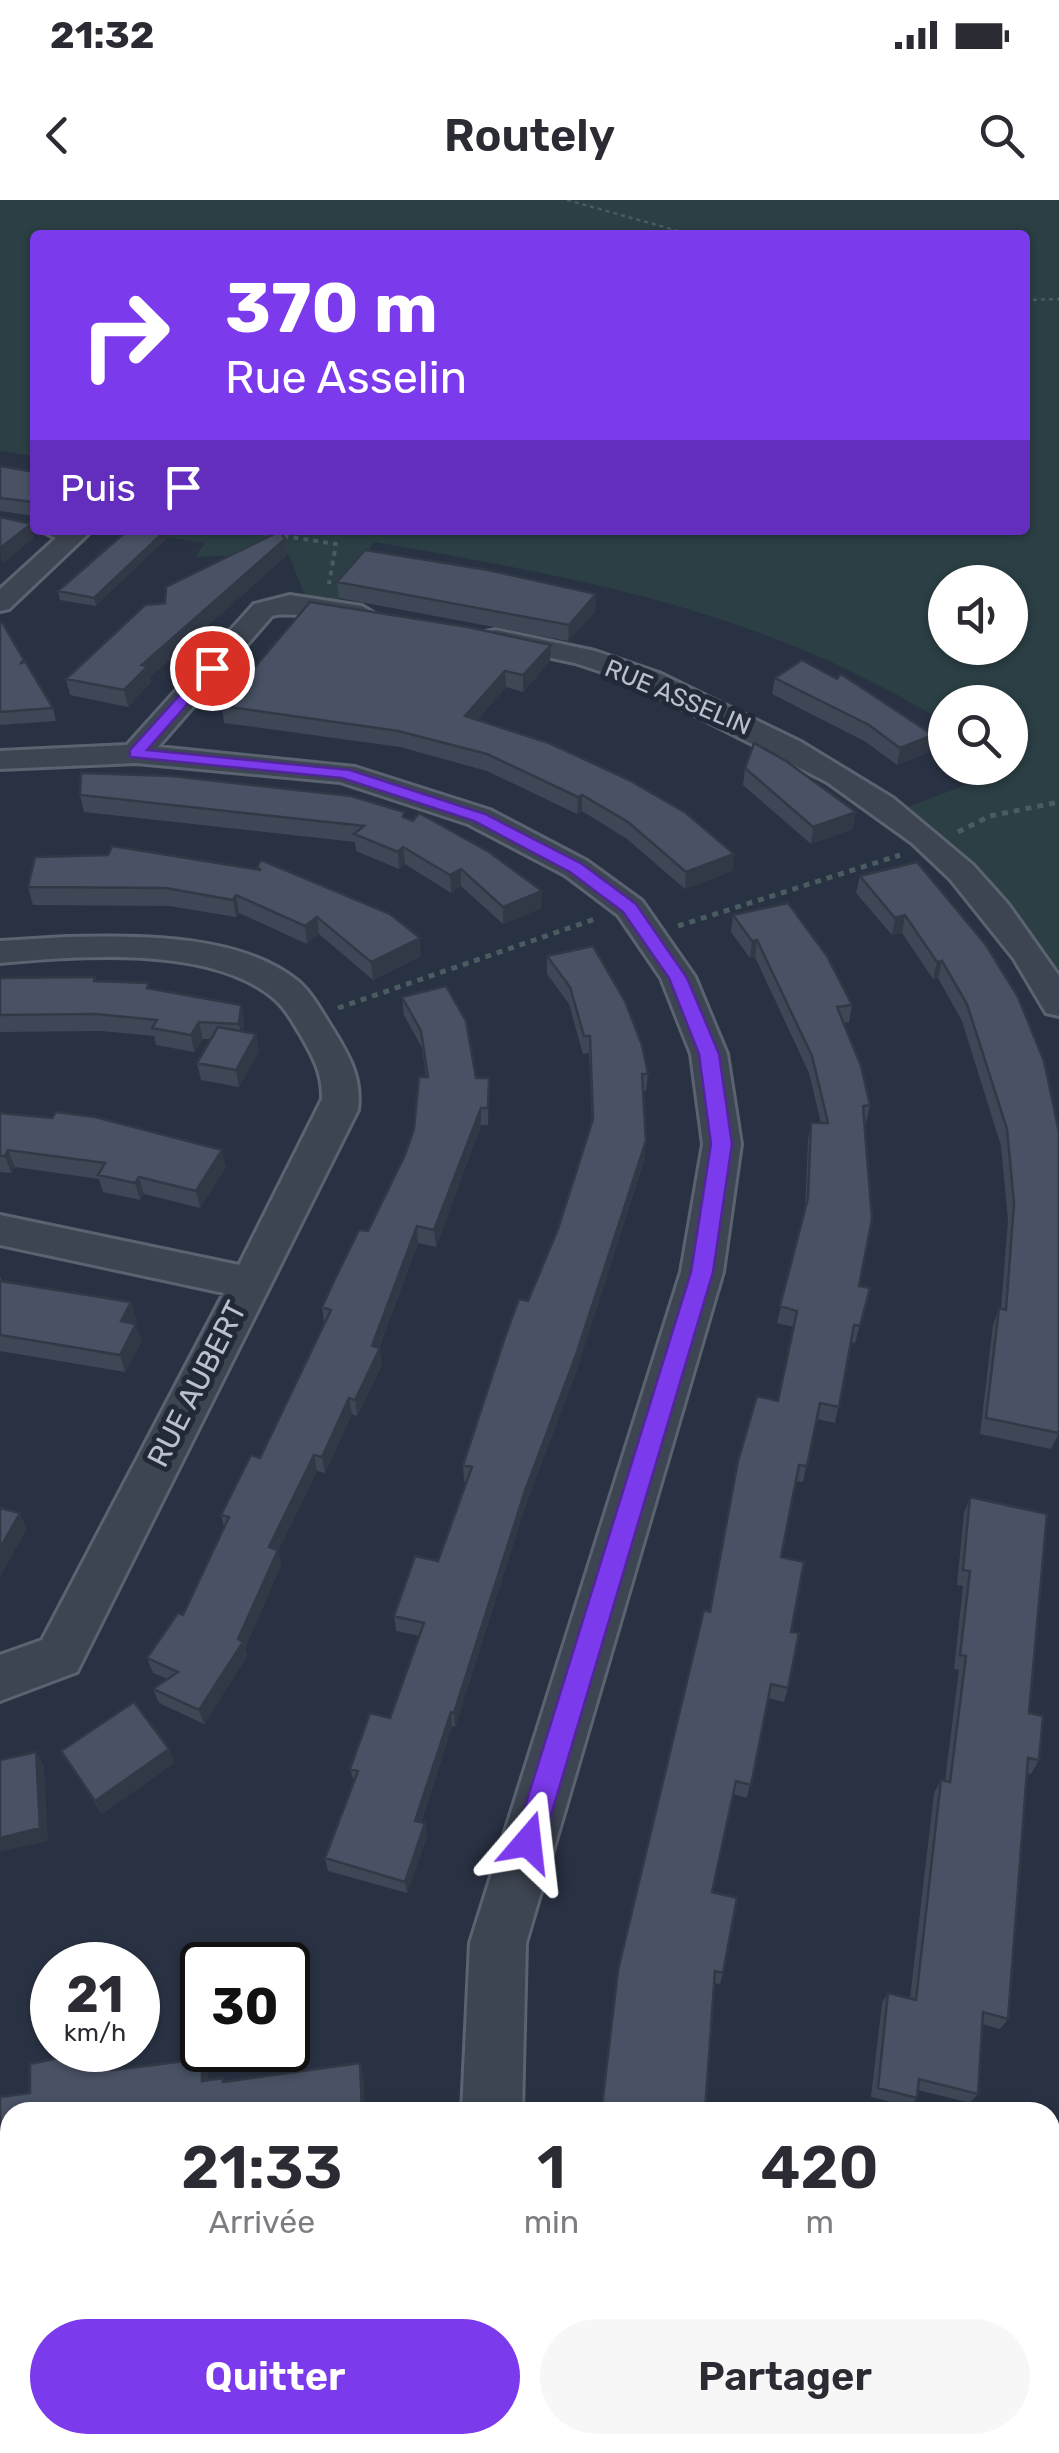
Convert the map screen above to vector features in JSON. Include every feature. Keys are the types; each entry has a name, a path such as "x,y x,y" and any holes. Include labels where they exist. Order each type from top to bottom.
{"street":[{"path":"0,603 74,535"},
{"path":"136,754 263,610 290,602 382,618"},
{"name":"RUE ASSELIN","path":"458,630 566,652 634,673 812,757 897,811 936,844 999,914 1058,1001"},
{"path":"0,760 136,754 344,773 480,817 576,868 639,922 678,978 709,1054 722,1144 702,1272 498,1942 492,2102"},
{"path":"0,952 60,945 142,948 242,966 284,987 308,1018 338,1066 344,1087 340,1110 249,1284"},
{"name":"RUE AUBERT","path":"0,1230 249,1284 59,1656 0,1678"}],"path":[{"path":"568,200 675,230"},
{"path":"1030,300 1059,299"},
{"path":"277,535 336,544 324,608"},
{"path":"308,1018 639,922 936,844 990,816 1058,803"}],"green space":[{"path":"0,200 1059,200 1059,1000 897,811 966,785 1028,785 1028,685 928,685 928,713 808,652 739,626 597,585 374,542 335,606 307,601 288,553 195,557 205,543 154,535 1030,535 1030,230 30,230 30,455 0,451"}],"building":[{"path":"0,466 30,471 30,502 0,498"},
{"path":"0,517 30,524 30,525 0,548"},
{"path":"122,535 161,535 94,598 58,591"},
{"path":"272,535 282,535 285,539 142,665 148,666 124,690 66,679 145,605 165,603 166,587"},
{"path":"365,550 488,570 596,594 569,625 337,582"},
{"path":"310,602 468,627 551,645 523,675 505,671 465,716 549,743 629,780 686,813 734,854 686,872 628,822 582,795 578,797 487,754 398,731 222,706"},
{"path":"2,622 24,660 20,664 25,661 53,708 0,712"},
{"path":"802,660 837,679 841,674 928,732 928,737 900,748 869,725 775,678"},
{"path":"754,743 786,761 856,812 813,827 745,768"},
{"path":"81,773 172,776 351,796 404,812 403,817 413,821 419,813 489,852 542,891 503,907 461,869 450,875 403,847 398,852 354,834 364,826 80,795"},
{"path":"112,846 261,870 257,867 261,860 390,914 420,938 371,962 317,917 305,926 236,895 233,900 166,888 28,887 35,857 108,855"},
{"path":"917,862 986,945 1018,997 1044,1061 1059,1132 1059,1433 986,1418 999,1308 1006,1310 1014,1203 1007,1129 967,1004 942,961 937,962 905,915 895,918 860,876"},
{"path":"788,903 827,956 852,1005 837,1007 861,1066 870,1105 863,1106 872,1219 859,1286 870,1288 860,1326 854,1325 839,1407 820,1403 807,1466 799,1465 781,1557 804,1562 791,1632 799,1633 788,1688 771,1684 751,1785 736,1781 712,1892 737,1898 723,1973 715,1971 706,2102 602,2102 618,1970 704,1610 710,1612 738,1461 757,1396 778,1401 797,1311 780,1306 808,1198 811,1123 828,1123 812,1056 757,940 752,941 733,915"},
{"path":"593,946 625,1001 642,1045 648,1074 642,1074 646,1141 415,1821 425,1823 405,1882 325,1858 358,1771 350,1769 370,1713 390,1718 424,1623 394,1616 415,1556 438,1561 472,1467 463,1465 504,1340 519,1299 528,1301 558,1229 593,1119 590,1036 584,1036 570,987 547,956"},
{"path":"95,977 94,981 149,983 147,988 241,1005 239,1024 199,1022 191,1035 152,1028 157,1020 96,1014 0,1015 0,978"},
{"path":"446,986 466,1021 476,1078 489,1078 488,1108 481,1108 434,1230 417,1226 372,1346 380,1348 355,1400 349,1398 322,1457 314,1455 269,1547 278,1550 238,1639 243,1642 199,1710 153,1689 178,1672 147,1658 178,1613 183,1615 229,1517 221,1515 251,1455 260,1458 331,1310 322,1307 335,1279 359,1230 368,1231 405,1155 414,1129 419,1077 428,1077 421,1031 402,997"},
{"path":"218,1027 256,1034 236,1070 197,1063"},
{"path":"56,1112 95,1117 222,1150 196,1191 139,1177 135,1183 98,1175 105,1163 8,1150 0,1156 0,1113 52,1118"},
{"path":"0,1281 131,1302 121,1321 136,1324 120,1355 0,1335"},
{"path":"970,1497 1047,1514 1029,1713 1043,1716 1039,1760 1028,1758 1008,2019 983,2012 978,2094 919,2079 917,2098 878,2088 888,1993 916,2000 941,1780 950,1782 966,1656 960,1655 970,1571 963,1570"},
{"path":"0,1508 20,1513 0,1548"},
{"path":"134,1702 169,1749 95,1801 61,1751"},
{"path":"36,1752 40,1828 0,1838 0,1760"},
{"path":"180,2062 180,2072 202,2072 202,2081 223,2078 223,2082 360,2063 362,2102 0,2102 0,2097 30,2093 30,2072 160,2072 160,2064"}],"route":[{"path":"212,668 136,754 344,773 480,817 576,868 630,908 678,978 709,1054 722,1144 702,1272 528,1842"}]}
